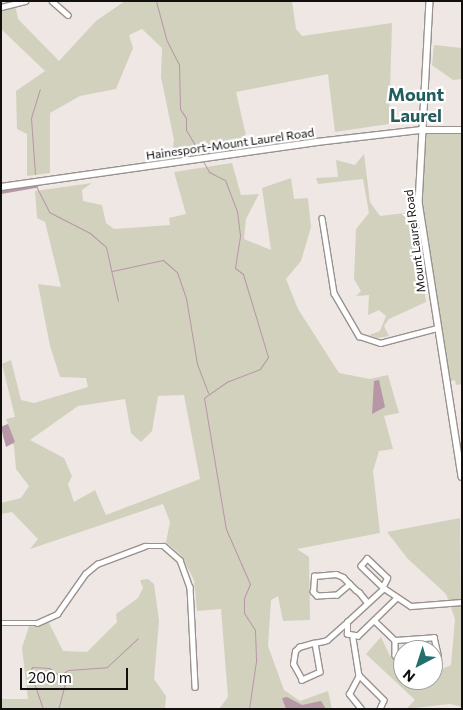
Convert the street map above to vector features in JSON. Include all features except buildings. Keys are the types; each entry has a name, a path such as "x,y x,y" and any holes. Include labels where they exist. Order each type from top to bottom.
{"main road":[{"name":"Mount Laurel Road","path":"430,1 418,202 462,477"},
{"name":"Hainesport-Mount Laurel Road","path":"1,187 202,158 421,130 462,130"}],"street":[{"path":"1,8 25,1"},
{"path":"52,1 68,15"},
{"path":"322,218 334,293 359,336 380,343 437,328"},
{"path":"1,622 37,623 57,614 85,574 97,564 145,546 164,546 180,560 190,587 195,687"},
{"path":"315,643 320,672 302,680 297,676 293,654 299,647 331,638 384,587 387,578 367,559 361,566 384,587 396,599 416,606 462,602"},
{"path":"350,584 336,596 317,596 313,579 317,575 336,574 350,584 367,602"},
{"path":"353,638 396,599"},
{"path":"375,620 395,640 434,637 435,640"},
{"path":"346,623 345,631 353,638 359,675 350,694 361,709"},
{"path":"359,675 384,700 380,709"}],"green space":[{"path":"125,1 292,1 296,29 302,36 392,23 389,124 335,132 328,74 236,92 248,144 172,155 174,140 161,77 162,48 142,29 129,35 133,48 116,89 80,96 50,113 50,173 27,176 27,134 17,129 16,91 45,71 1,29 1,8 15,5 18,19 59,61 96,21"},
{"path":"434,45 462,48 462,79 453,80 432,65"},
{"path":"421,130 462,131 462,384 456,385 455,380 447,382 419,202"},
{"path":"364,154 370,202 380,216 414,212 426,302 389,319 384,326 389,336 377,338 369,335 380,331 386,316 379,310 368,315 369,295 356,296 361,291 354,279 356,229 369,213 363,179 318,184 316,178 338,177 336,160 355,165"},
{"path":"232,163 241,195 259,194 246,219 244,239 271,250 262,188 291,178 294,199 308,198 311,227 301,261 286,279 298,309 339,373 370,379 388,375 399,413 384,416 393,449 379,451 373,471 380,533 297,549 309,557 310,620 283,621 278,596 271,600 268,646 284,690 300,701 328,691 332,709 219,709 228,697 221,609 197,611 194,580 181,555 166,542 170,522 163,504 30,549 38,539 12,512 1,514 1,503 21,498 29,486 16,469 14,445 3,439 2,426 8,424 6,419 15,417 2,364 11,360 21,400 34,403 88,387 86,378 60,377 50,346 38,284 61,287 45,222 37,218 35,191 92,183 82,190 83,201 102,205 106,223 114,229 170,225 169,218 186,214 174,172","holes":["184,395 200,479 106,515 95,490 74,502 68,484 72,476 64,458 30,440 78,406 125,399 131,433 141,442 152,431 158,396"]},
{"path":"460,518 462,707 450,704 406,709 415,700 404,690 443,690 443,669 451,665 455,619 446,594 408,559 387,532"},
{"path":"148,579 154,584 159,621 154,679 166,696 165,709 1,709 1,699 28,699 22,648 30,623 48,621 63,651 87,652 117,622 116,614 138,598 143,588 140,580"},
{"path":"381,637 390,656 393,656 393,679 366,654"}],"shaded area":[{"path":"379,380 385,407 372,414 374,381"},
{"path":"8,424 15,442 6,447 1,427"},
{"path":"287,697 302,705 321,701 326,709 286,709 282,698"}],"waterway":[{"path":"156,1 166,39 179,64 180,109 186,118 186,130 201,155"},
{"path":"35,174 31,118 40,89"},
{"path":"203,161 209,172 225,180 237,211 240,236 235,268 243,274 268,357 260,369 228,381 204,398 226,529 250,584 244,598 244,613 255,630 256,661 249,709"},
{"path":"36,186 49,212 90,233 106,247 118,301"},
{"path":"1,192 36,186"},
{"path":"112,271 163,260 177,272 186,298 197,364 208,393"},
{"path":"62,674 68,670 107,667 138,638"},
{"path":"43,709 30,672 32,667 49,668 66,680 58,709"}],"district":[{"name":"Mount Laurel","path":"416,105"}]}
